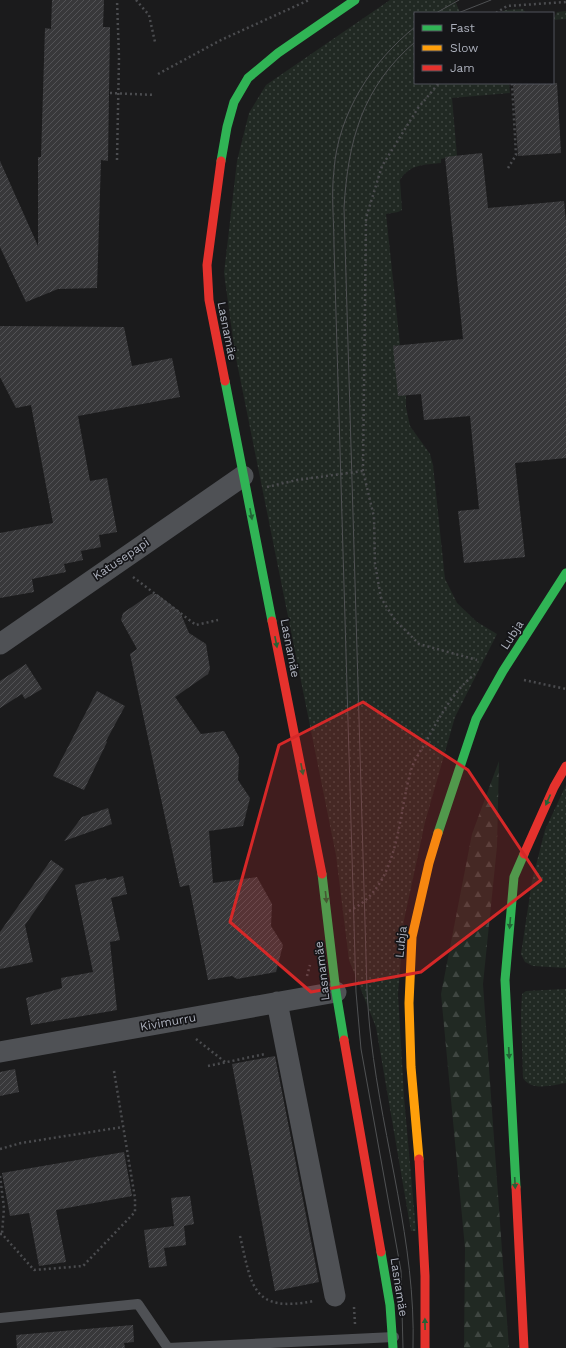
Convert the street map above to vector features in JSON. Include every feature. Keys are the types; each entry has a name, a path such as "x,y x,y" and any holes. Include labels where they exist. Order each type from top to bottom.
{"street":[{"name":"Lasnamäe","path":"355,0 347,3 278,53 248,78 234,102 227,127 215,197 208,265 208,286 209,300 243,476 325,888 336,992 390,1305 394,1337 393,1348"},
{"name":"Katusepapi","path":"0,644 243,476"},
{"name":"Lubja","path":"425,1301 420,1182 410,1067 409,1004 412,937 429,863 453,784 476,719 503,671 566,573"},
{"path":"524,1348 505,980 514,877 554,787 566,766"},
{"name":"Kivimurru","path":"0,1052 336,992"},
{"path":"277,1002 335,1296"},
{"name":"Lasnamäe","path":"425,1301 426,1348"},
{"path":"414,1316 425,1301"},
{"path":"394,1337 404,1329"}],"lane":[{"path":"0,1318 138,1304 168,1348 394,1337"}],"path":[{"path":"117,0 119,93 117,160"},
{"path":"136,0 150,15 155,42"},
{"path":"158,74 221,40 309,0"},
{"path":"498,12 507,6 566,2"},
{"path":"437,84 418,108 382,166 366,218 363,471 374,517 375,564 381,598 395,620 419,644 477,660"},
{"path":"508,168 516,155 512,84"},
{"path":"110,93 155,95"},
{"path":"260,489 297,480 363,471"},
{"path":"115,564 196,624 218,620"},
{"path":"328,917 346,913 359,907 370,897 381,882 390,862 413,766 441,713 467,680 477,672"},
{"path":"519,679 566,689"},
{"path":"306,997 306,979 312,959"},
{"path":"208,1066 286,1050"},
{"path":"0,1176 4,1208 1,1234 34,1270 83,1266 134,1212 135,1198 114,1071"},
{"path":"0,1149 21,1143 123,1127"},
{"path":"240,1236 249,1275 256,1291 267,1299 288,1304 335,1296 354,1291 356,1338"}],"highlighted area":[{"path":"363,702 468,770 541,880 421,972 311,992 230,922 279,745"}],"green space":[{"path":"390,0 455,0 460,12 414,12 414,84 509,84 510,93 452,98 457,156 441,159 441,163 418,166 408,171 400,180 402,210 386,214 400,345 394,346 406,395 406,407 410,426 430,454 433,465 445,579 457,603 477,622 497,634 455,717 425,822 404,920 398,994 404,1097 416,1231 411,1231 376,1027 349,960 336,855 235,353 224,273 237,161 249,113 266,85"},
{"path":"523,9 525,12 502,12 505,10"},
{"path":"566,11 566,19 554,20 557,12"},
{"path":"499,761 497,846 483,984 509,1348 464,1348 465,1248 441,994 472,834"},
{"path":"566,785 566,968 533,966 525,962 521,954 532,881 545,830"},
{"path":"566,989 566,1083 549,1086 532,1085 523,1078 521,1015 522,994 526,991"}],"building":[{"path":"52,0 104,0 103,27 110,27 108,161 101,160 97,288 58,289 26,302 0,247 0,161 38,246 38,157 41,157 45,28 51,29"},
{"path":"557,83 561,153 518,156 513,84"},
{"path":"482,153 488,208 564,201 566,222 566,458 515,463 525,557 464,563 458,511 479,509 470,416 424,420 421,394 398,396 393,346 463,339 445,157"},
{"path":"0,326 124,327 132,366 172,358 180,397 78,416 90,481 107,478 117,532 99,535 101,547 81,551 83,560 64,564 66,572 32,579 34,592 0,598 0,533 53,523 31,405 16,408 0,377"},
{"path":"151,594 157,594 180,612 189,633 206,644 210,669 208,674 175,697 201,734 224,731 239,757 238,780 250,798 243,826 209,831 213,883 257,877 272,904 271,926 283,945 276,972 237,979 232,976 208,980 189,885 180,887 130,654 137,649 121,620 123,613"},
{"path":"26,664 42,689 25,699 22,694 0,708 0,681"},
{"path":"97,691 125,706 106,741 107,742 84,790 53,776"},
{"path":"108,808 112,824 64,841 82,817"},
{"path":"51,860 64,869 25,925 33,962 0,969 0,932"},
{"path":"123,876 127,894 111,898 120,940 110,942 117,1010 31,1025 26,998 62,988 61,978 93,972 75,885"},
{"path":"275,1056 319,1282 275,1291 232,1064"},
{"path":"15,1069 19,1092 0,1096 0,1072"},
{"path":"124,1152 132,1196 56,1210 66,1262 39,1266 29,1213 10,1216 2,1173"},
{"path":"190,1196 194,1224 184,1226 186,1245 164,1248 167,1266 149,1268 144,1230 174,1226 171,1198"},
{"path":"133,1325 134,1342 124,1343 125,1348 17,1348 16,1335"}],"tram line":[{"path":"438,12 459,0"},
{"path":"461,12 491,0"},
{"path":"403,1348 401,1271 361,1049 356,992 333,189 337,149 342,129 350,109 372,72 399,41 414,28"},
{"path":"413,1348 413,1309 409,1270 398,1193 376,1078 370,1033 367,991 344,208 349,160 361,117 370,97 382,78 397,59 414,43"}],"traffic: fast":[{"path":"221,161 227,127 234,102 248,78 278,53 355,0"},
{"path":"225,381 272,621"},
{"path":"438,833 476,719 503,671 566,573"},
{"path":"516,1187 505,980 514,877 524,854"},
{"path":"322,874 336,992 344,1040"},
{"path":"381,1252 390,1305 393,1348"}],"traffic: slow":[{"path":"419,1159 411,1067 409,1003 412,937 429,863 438,833"}],"traffic: jam":[{"path":"221,161 207,265 209,300 225,381"},
{"path":"272,621 322,874"},
{"path":"524,854 554,787 566,766"},
{"path":"344,1040 381,1252"},
{"path":"419,1159 425,1276 425,1348"},
{"path":"516,1187 524,1348"}]}
